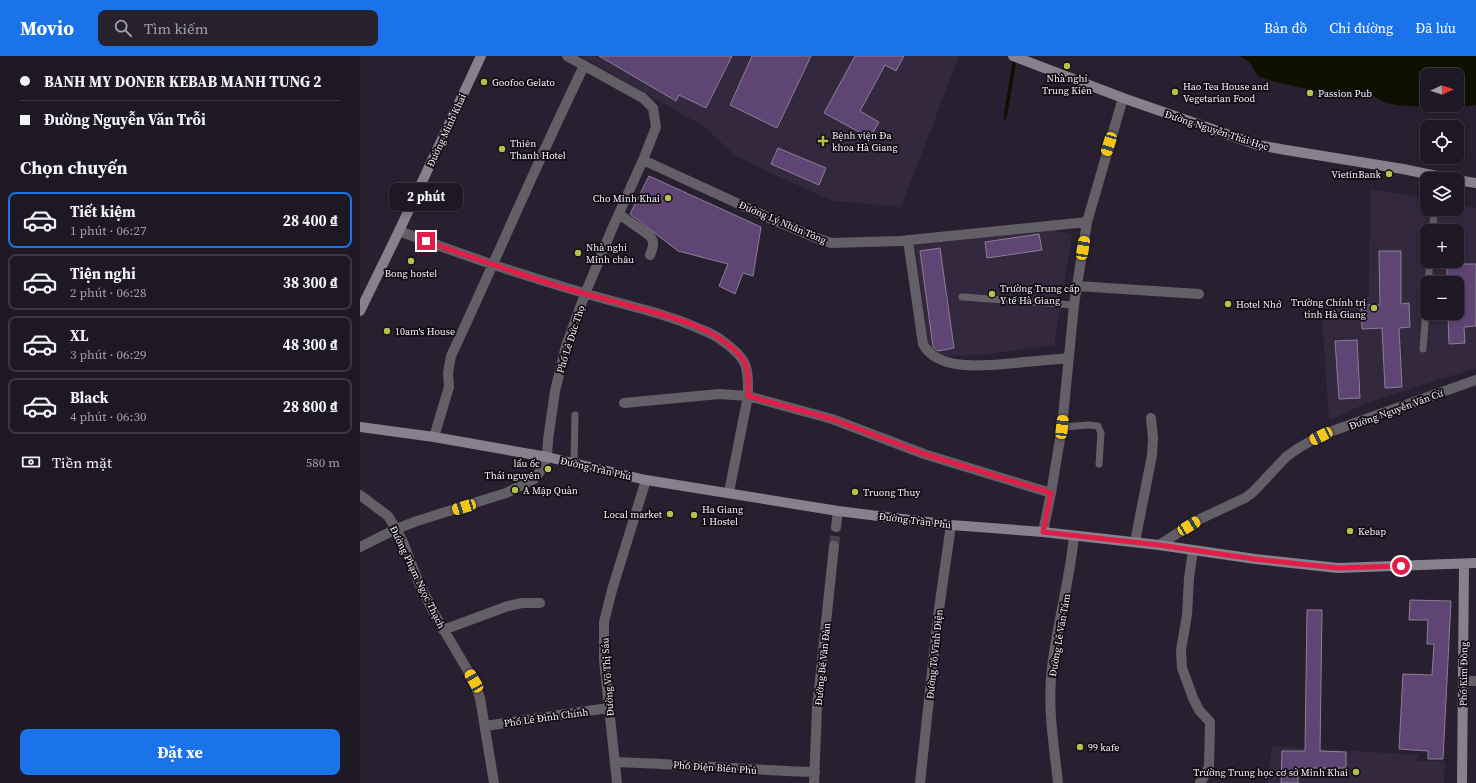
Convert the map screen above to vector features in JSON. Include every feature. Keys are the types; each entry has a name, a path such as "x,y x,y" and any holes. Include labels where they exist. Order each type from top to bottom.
{"main road":[{"name":"Đường Minh Khai","path":"360,311 399,232 481,56"},
{"name":"Đường Nguyễn Thái Học","path":"1013,56 1123,98 1258,145 1420,173"},
{"path":"1464,181 1476,183"},
{"name":"Đường Trần Phú","path":"360,427 434,437 547,457 646,480 729,492 838,511 951,525 1043,532 1134,542 1254,559 1338,568 1476,563"},
{"name":"Phố Kim Đồng","path":"1462,783 1464,564"}],"street":[{"path":"567,56 643,98 653,108 656,127 643,160"},
{"path":"434,437 449,388 448,373 451,356 548,140 584,66"},
{"path":"1043,532 1062,427 1074,305 1086,222 1123,98"},
{"name":"Phố Lê Đức Thọ","path":"547,457 555,392 566,346 585,294 618,214 643,160"},
{"name":"Đường Lý Nhân Tông","path":"643,160 778,222 823,240 842,243 908,240 1086,222"},
{"path":"618,214 654,240 650,255"},
{"path":"399,232 493,265 585,294 671,317 688,323 723,341 743,360 748,372 748,396 729,492"},
{"path":"908,240 923,344 926,350 931,354 945,361 970,366 1068,358"},
{"path":"1077,286 1199,294"},
{"name":"Đường Nguyễn Văn Cừ","path":"1159,545 1200,518 1245,498 1286,457 1314,439 1476,380"},
{"path":"624,403 719,394 748,396 832,419 924,454 1051,493"},
{"path":"1134,542 1152,455 1153,438 1151,418"},
{"path":"360,547 396,529 506,493 534,479 539,473 547,457"},
{"name":"Đường Võ Thị Sáu","path":"617,783 604,660 604,622 612,590 646,480"},
{"name":"Đường Phạm Ngọc Thạch","path":"360,495 388,516 396,529 403,542 418,581 443,630 474,681 480,698 494,783"},
{"path":"836,527 838,511"},
{"name":"Đường Tô Vĩnh Diện","path":"920,783 938,616 951,525"},
{"name":"Đường Lê Văn Tám","path":"1058,783 1052,727 1050,689 1052,668 1070,572 1074,536"},
{"name":"Đường Bế Văn Đàn","path":"814,783 818,708 834,546"},
{"path":"1193,550 1189,578 1187,615 1180,650 1182,668 1193,698 1199,710 1210,722 1209,766 1200,783"},
{"path":"443,630 508,606 522,603 540,603"},
{"path":"1463,681 1476,681"},
{"name":"Phố Lê Đình Chính","path":"485,726 608,708"},
{"name":"Phố Điện Biên Phủ","path":"615,762 725,766 766,770 815,772"}],"lane":[{"path":"962,297 1074,305"},
{"path":"1423,349 1425,320"},
{"path":"574,415 574,464"},
{"path":"1062,427 1089,425 1098,426 1101,433 1099,464"}],"shaded area":[{"name":"Bệnh viện Đa khoa Hà Giang","path":"581,56 959,56 901,207 833,201 766,171 736,156 703,126"},
{"path":"1240,56 1476,56 1476,105 1464,106 1464,68 1420,68 1420,106 1408,106 1384,102 1368,92 1335,95 1271,81 1258,76 1249,62"},
{"name":"Trường Chính trị tỉnh Hà Giang","path":"1370,189 1420,198 1420,216 1464,216 1464,205 1476,208 1476,368 1369,402 1329,420 1321,304 1369,297"},
{"name":"Trường Trung cấp Y tế Hà Giang","path":"1046,228 1072,235 1054,345 981,355 938,356 929,349 915,244"},
{"name":"Trường Trung học cơ sở Minh Khai","path":"1272,746 1419,755 1416,761 1445,761 1444,783 1267,783"}],"building":[{"path":"599,56 732,56 706,108 679,95 676,101"},
{"path":"752,56 811,56 777,128 730,105"},
{"path":"855,56 904,56 896,71 885,65 860,111 879,122 870,138 824,113"},
{"path":"778,148 826,168 819,185 771,164"},
{"path":"649,176 761,227 753,276 743,273 735,294 719,286 728,264 678,251 630,214"},
{"path":"1039,234 1042,250 987,258 985,242"},
{"path":"940,248 954,348 938,351 933,347 920,251"},
{"path":"1379,251 1401,251 1401,304 1409,303 1410,327 1399,328 1402,387 1385,388 1382,328 1362,329 1361,305 1380,305"},
{"path":"1464,264 1476,264 1476,326 1464,327 1465,343 1449,344 1448,320 1464,320 1464,276 1447,276 1447,268 1464,268"},
{"path":"1357,340 1360,398 1339,399 1335,341"},
{"path":"1410,600 1451,601 1443,759 1428,759 1428,751 1399,749 1403,674 1432,675 1434,644 1427,644 1428,620 1409,620"},
{"path":"1307,610 1322,610 1320,751 1346,752 1346,768 1298,768 1298,783 1281,783 1282,751 1305,751"}],"waterway":[{"path":"1005,118 1015,58"}],"tunnel":[{"path":"834,546 836,527"}],"place":[{"name":"Nhà nghỉ Trung Kiên","path":"1067,66"},
{"name":"Goofoo Gelato","path":"484,82"},
{"name":"Hao Tea House and Vegetarian Food","path":"1175,92"},
{"name":"Passion Pub","path":"1310,93"},
{"name":"Bệnh viện Đa khoa Hà Giang","path":"823,141"},
{"name":"Thiên Thanh Hotel","path":"502,149"},
{"name":"VietinBank","path":"1389,174"},
{"name":"Cho Minh Khai","path":"668,198"},
{"name":"Nhà nghỉ Minh châu","path":"578,253"},
{"name":"Bong hostel","path":"411,261"},
{"name":"Trường Trung cấp Y tế Hà Giang","path":"992,294"},
{"name":"Hotel Nhớ","path":"1228,304"},
{"name":"Trường Chính trị tỉnh Hà Giang","path":"1374,308"},
{"name":"10am's House","path":"387,331"},
{"name":"lẩu ốc Thái nguyên","path":"548,469"},
{"name":"A Mập Quàn","path":"515,490"},
{"name":"Truong Thuy","path":"855,492"},
{"name":"Local market","path":"670,514"},
{"name":"Ha Giang 1 Hostel","path":"694,515"},
{"name":"Kebap","path":"1350,531"},
{"name":"99 kafe","path":"1080,747"},
{"name":"Trường Trung học cơ sở Minh Khai","path":"1356,772"}],"route":[{"path":"426,241 511,272 688,323 723,341 743,360 748,372 748,396 832,419 924,454 1051,493 1043,532 1159,545 1254,559 1338,568 1401,566"}]}
